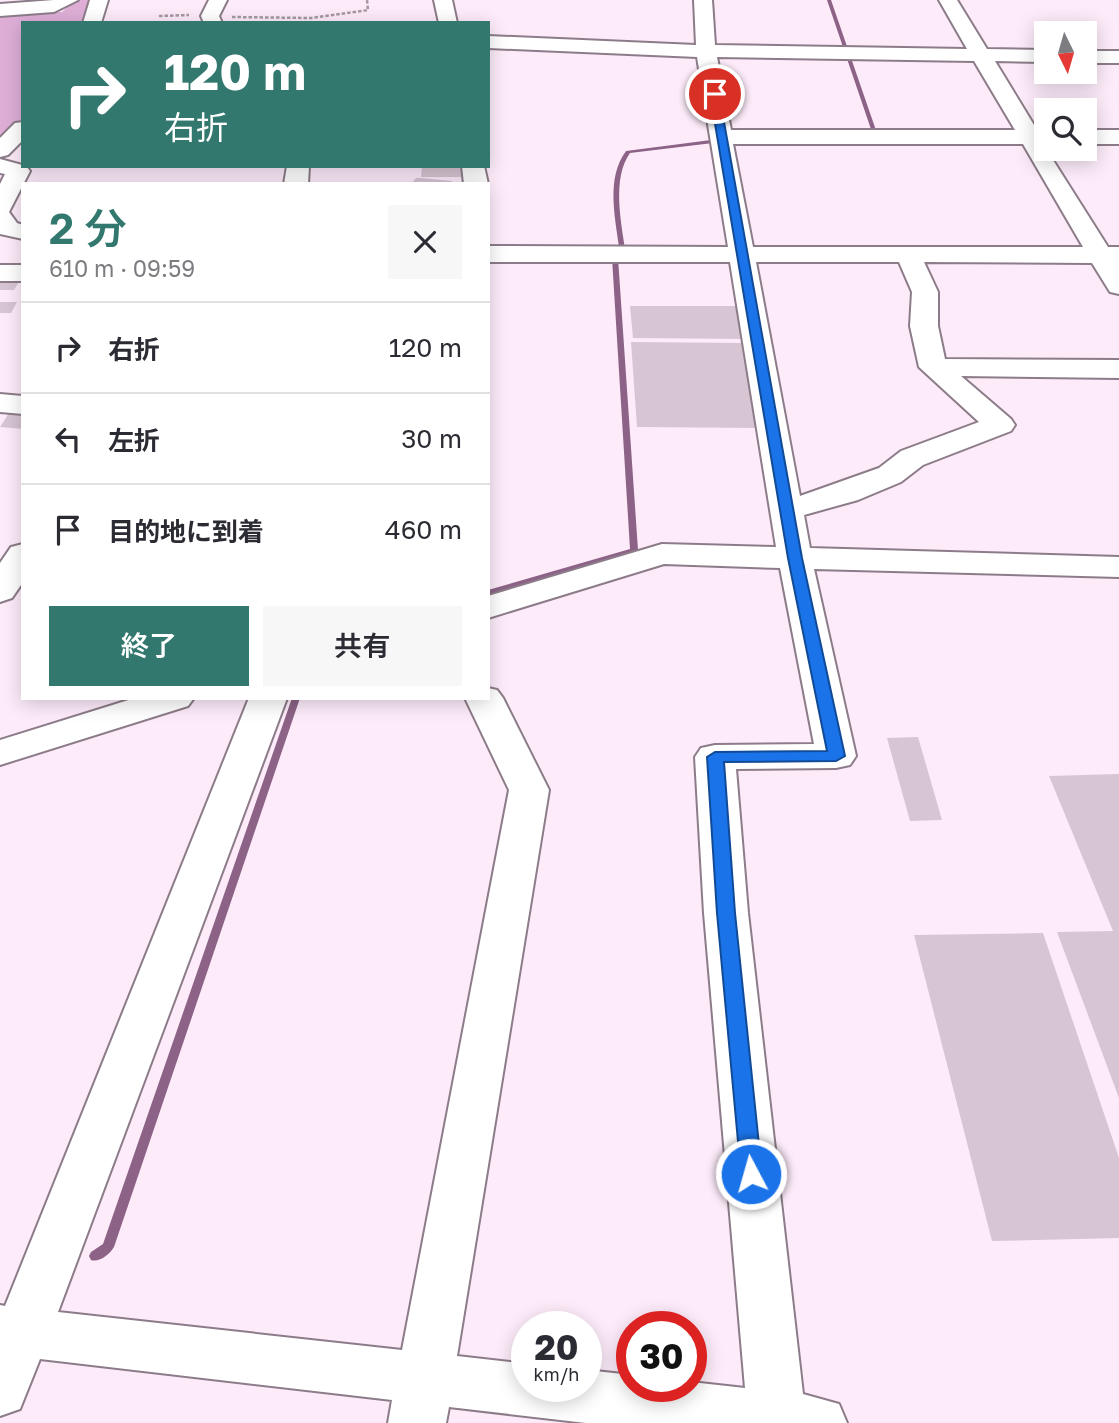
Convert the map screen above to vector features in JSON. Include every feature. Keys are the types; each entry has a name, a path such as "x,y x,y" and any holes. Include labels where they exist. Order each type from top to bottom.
{"street":[{"path":"0,10 54,7 69,0"},
{"path":"93,21 99,0"},
{"path":"443,0 447,21"},
{"path":"10,1332 421,1401 791,1421 726,913 715,757 836,756 795,558 706,51 703,0"},
{"path":"948,0 980,55 1034,131"},
{"path":"490,42 706,51 1034,56"},
{"path":"1097,57 1119,57"},
{"path":"0,150 21,130"},
{"path":"723,136 1034,137"},
{"path":"1097,137 1119,137"},
{"path":"1053,161 1110,255 1119,286"},
{"path":"0,166 18,171 0,208"},
{"path":"0,217 9,229 21,232"},
{"path":"787,510 847,493 890,475 912,458 1000,425 933,367 924,326 925,292 908,255"},
{"path":"490,258 1110,255"},
{"path":"0,273 21,273"},
{"path":"933,367 1119,369"},
{"path":"0,404 21,405"},
{"path":"0,553 21,554"},
{"path":"490,606 662,554 1119,567"},
{"path":"0,591 21,557"},
{"path":"0,752 169,700"},
{"path":"0,1390 10,1332 267,700"},
{"path":"421,1401 529,790 485,700"}],"path":[{"path":"159,16 214,13 311,18 368,10 368,0"}],"shaded area":[{"path":"75,0 92,0 84,21 21,21 21,120 0,139 0,14 62,12"}],"building":[{"path":"422,168 461,168 461,177 421,177"},
{"path":"416,178 452,181 451,182 413,182"},
{"path":"0,280 20,280 14,290 0,290"},
{"path":"0,302 17,302 11,313 0,313"},
{"path":"630,306 739,306 745,339 633,338"},
{"path":"631,342 745,343 760,428 637,427"},
{"path":"9,413 21,414 21,429 0,427"},
{"path":"918,737 942,820 910,821 887,738"},
{"path":"1119,774 1119,1098 1057,932 1113,931 1049,776"},
{"path":"1043,933 1119,1158 1119,1238 992,1241 914,935"}],"waterway":[{"path":"829,0 878,141"},
{"path":"613,249 622,249 617,184 622,160 628,152 711,142"},
{"path":"490,592 634,550 615,258"},
{"path":"95,1256 108,1247 295,700"}],"route":[{"path":"715,94 795,558 836,756 715,757 726,913 751,1174"}]}
